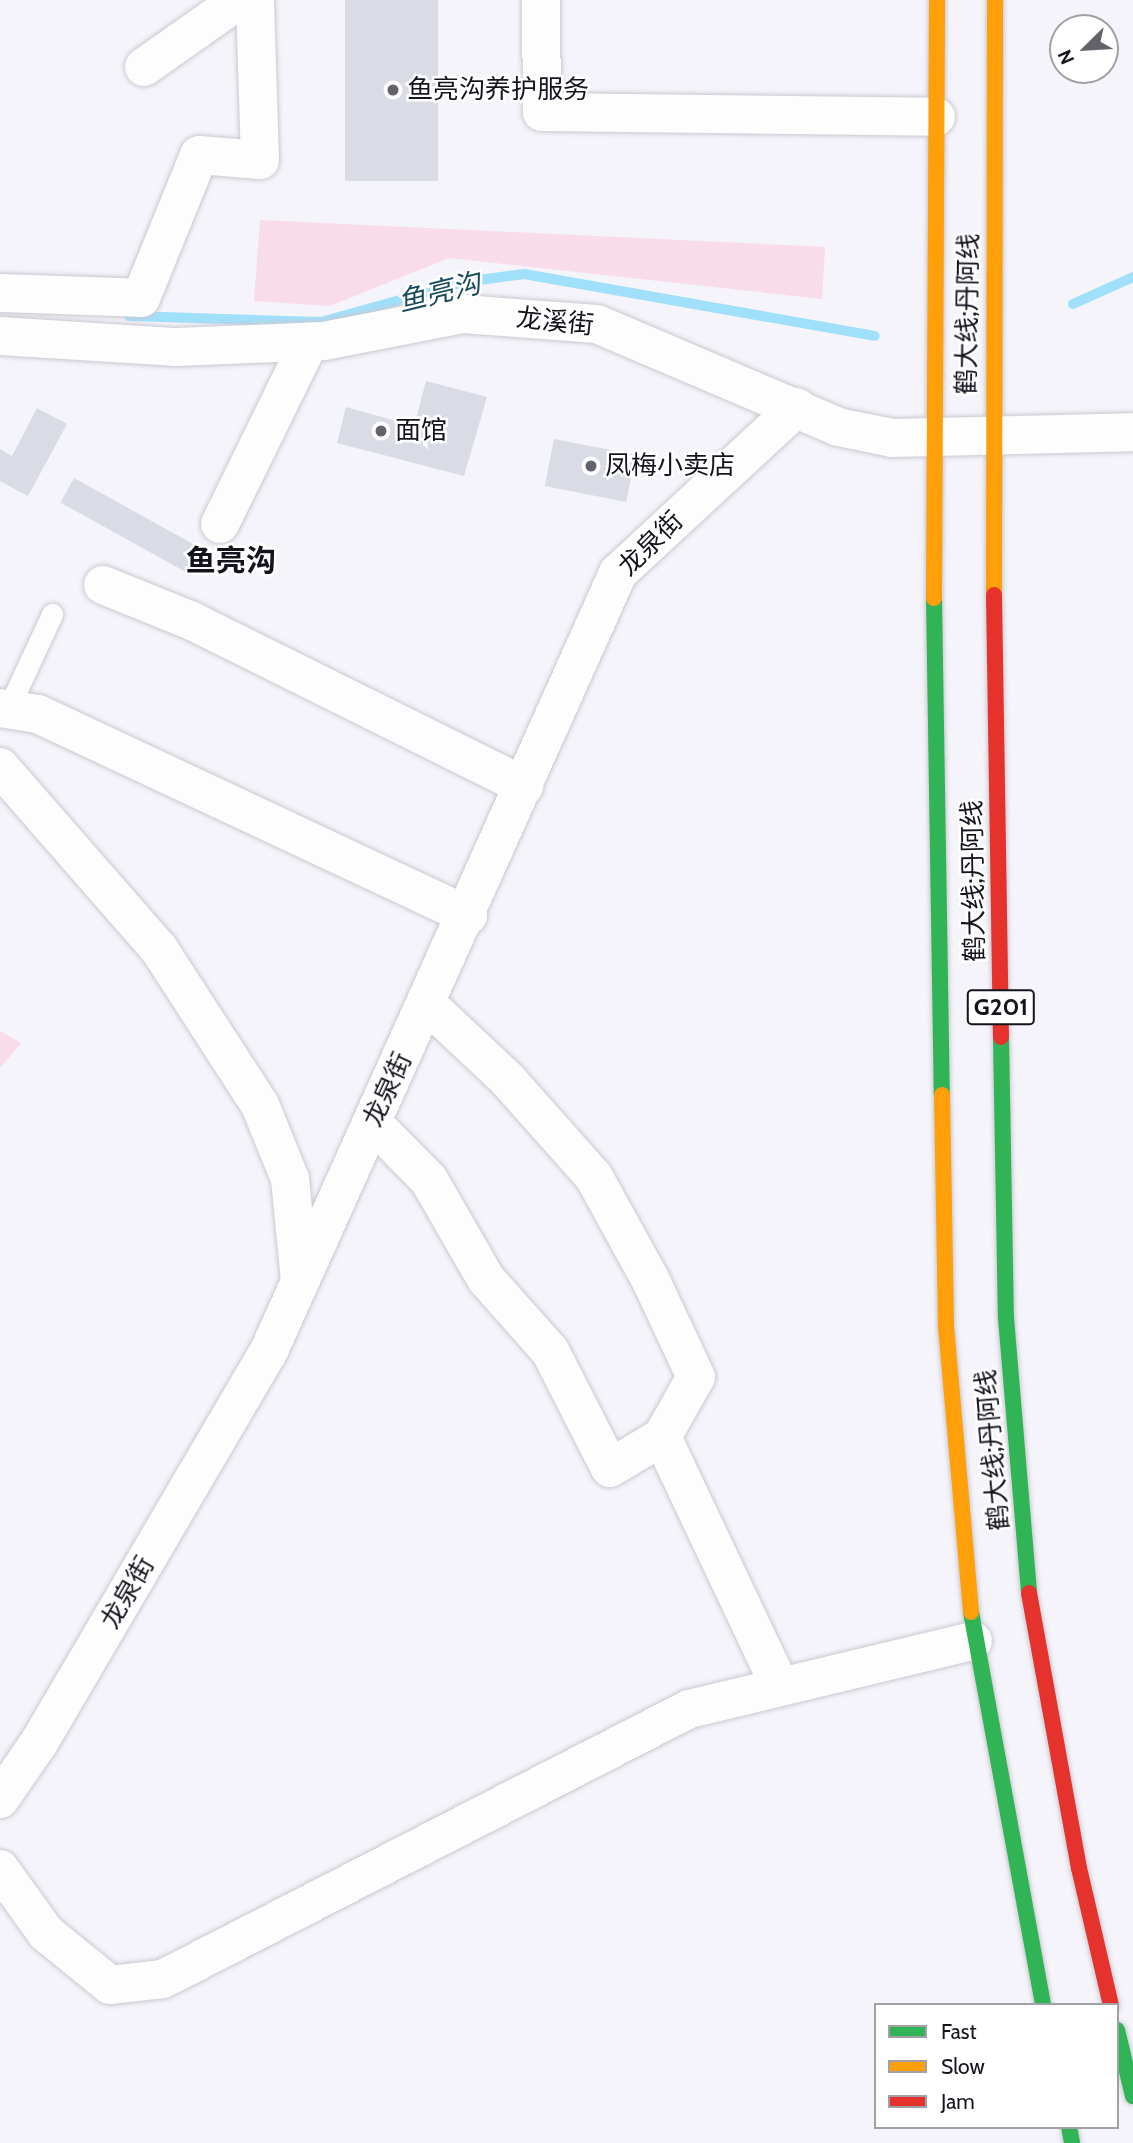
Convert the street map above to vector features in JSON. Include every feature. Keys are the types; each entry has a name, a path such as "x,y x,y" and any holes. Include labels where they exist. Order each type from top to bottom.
{"highway":[{"name":"鹤大线;丹阿线","path":"937,0 932,441 946,1326 973,1641 1043,2003"},
{"name":"鹤大线;丹阿线","path":"995,0 991,439 1006,1318 1032,1623 1079,1868 1111,2003"},
{"path":"1119,2038 1133,2096"}],"street":[{"path":"145,67 239,0"},
{"path":"0,293 141,298 199,155 260,160 255,0"},
{"path":"541,0 542,112 936,117"},
{"name":"龙溪街","path":"0,337 177,347 309,342 463,314 597,324 797,407 838,427 932,441 1133,432"},
{"path":"220,524 309,342"},
{"name":"龙泉街","path":"0,1800 40,1741 268,1353 468,915 618,573 797,407"},
{"path":"103,584 192,621 524,786"},
{"path":"4,708 38,714 468,915"},
{"path":"0,767 159,949 260,1105 290,1179 300,1283"},
{"path":"373,1123 429,1180 486,1279 550,1351 610,1468 662,1437 696,1377 650,1279 594,1177 508,1080 428,1004"},
{"path":"662,1437 779,1685"},
{"path":"0,1869 46,1933 110,1985 163,1979 689,1709 779,1685 973,1641"}],"lane":[{"path":"4,708 52,614"}],"shaded area":[{"path":"260,220 825,247 822,299 449,258 330,306 254,301"},
{"path":"0,1031 21,1043 0,1068"}],"building":[{"name":"鱼亮沟养护服务","path":"345,0 438,0 438,181 345,181"},
{"path":"426,381 487,397 464,476 337,443 346,407 414,426"},
{"path":"37,408 67,424 28,496 0,481 0,449 12,456"},
{"path":"554,439 635,455 626,502 545,486"},
{"path":"74,478 206,551 192,576 60,502"}],"waterway":[{"name":"鱼亮沟","path":"129,316 321,322 464,282 524,274 875,336"},
{"path":"1073,304 1133,277"}],"traffic: fast":[{"path":"934,598 942,1095"},
{"path":"1001,1037 1006,1318 1029,1593"},
{"path":"971,1612 1043,2003"},
{"path":"1119,2038 1133,2096"},
{"path":"1069,2129 1072,2143"}],"traffic: slow":[{"path":"934,598 937,0"},
{"path":"994,595 995,0"},
{"path":"942,1095 946,1326 971,1612"}],"traffic: jam":[{"path":"994,595 1001,1037"},
{"path":"1029,1593 1079,1868 1111,2003"}],"place":[{"name":"鱼亮沟养护服务","path":"393,90"},
{"name":"面馆","path":"381,431"},
{"name":"凤梅小卖店","path":"591,466"}],"district":[{"name":"鱼亮沟","path":"231,561"}]}
